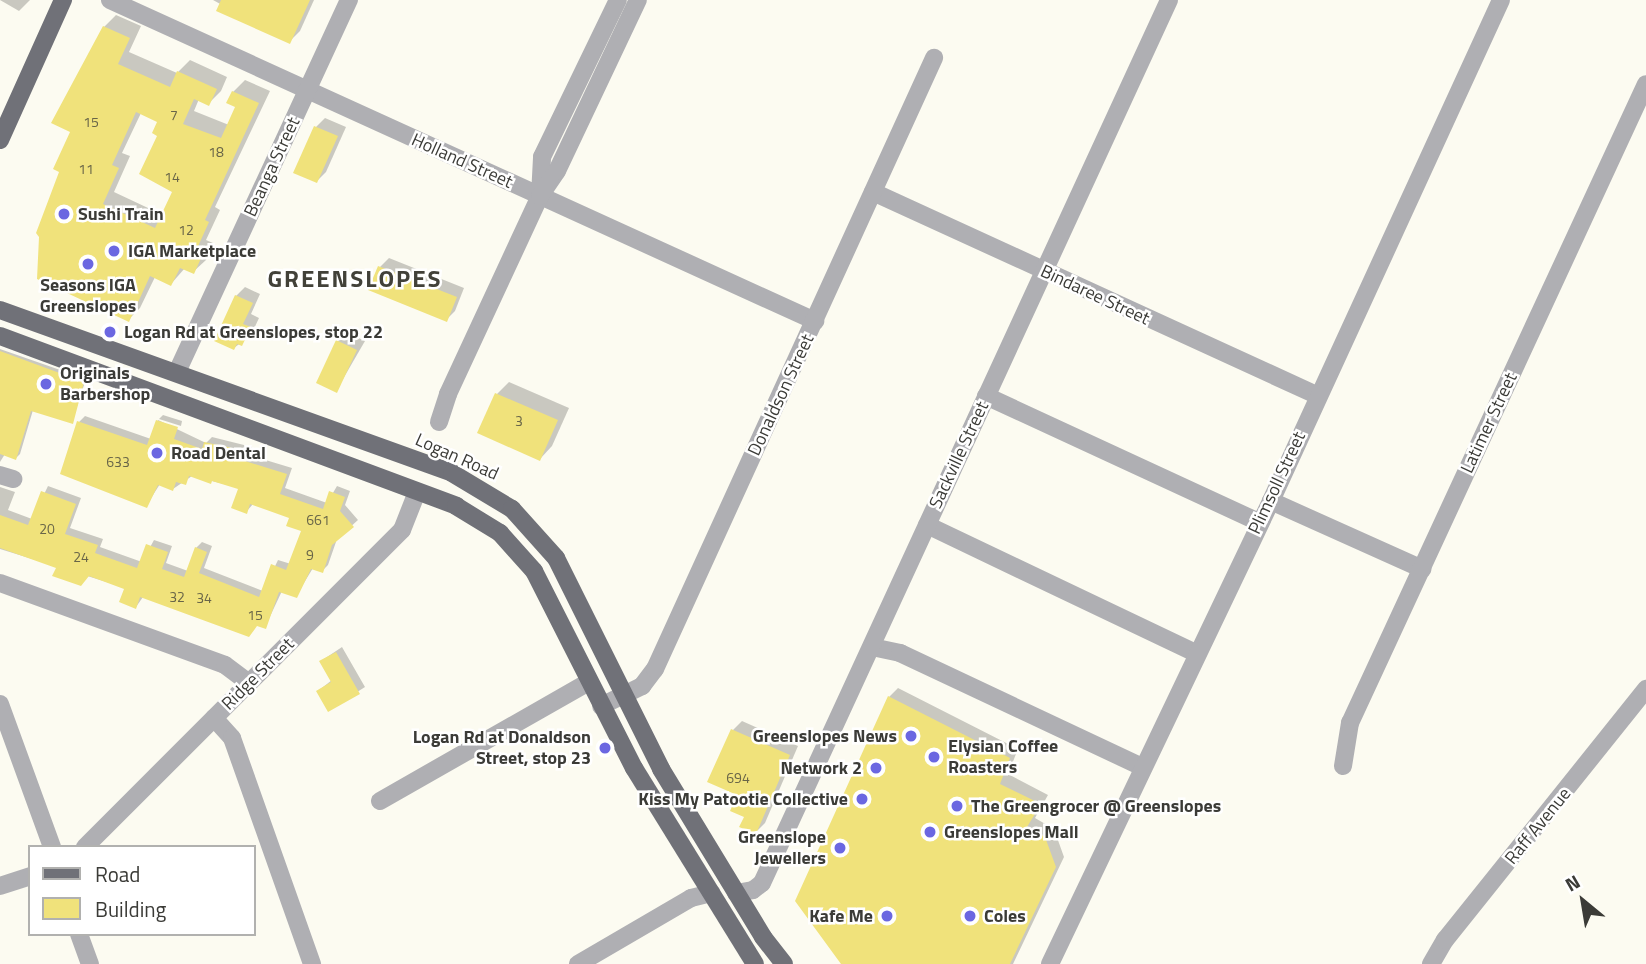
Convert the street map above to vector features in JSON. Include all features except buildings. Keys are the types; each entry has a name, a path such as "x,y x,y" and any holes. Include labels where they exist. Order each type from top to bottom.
{"main road":[{"path":"0,140 63,0"},
{"path":"0,292 5,312"},
{"name":"Logan Road","path":"5,312 177,372 472,483 527,522 556,558 662,769 736,893 784,964"},
{"path":"0,337 476,516 517,550 540,581 601,706 755,964"},
{"path":"414,460 417,492"},
{"path":"589,682 611,670"},
{"path":"711,894 736,893"}],"street":[{"name":"Holland Street","path":"110,0 815,321"},
{"name":"Beanga Street","path":"177,372 349,0"},
{"path":"540,196 542,157 618,0"},
{"path":"439,422 448,394 540,196 557,172 638,0"},
{"name":"Sackville Street","path":"736,893 753,890 762,883 1169,0"},
{"name":"Plimsoll Street","path":"1050,964 1271,501 1317,395 1501,0"},
{"name":"Donaldson Street","path":"601,706 645,683 654,669 934,58"},
{"name":"Latimer Street","path":"1343,765 1350,723 1646,84"},
{"name":"Bindaree Street","path":"873,192 1317,395"},
{"path":"986,396 1259,522"},
{"name":"Ridge Street","path":"87,845 402,530 417,492"},
{"path":"1271,501 1422,569"},
{"path":"927,525 1197,654"},
{"path":"0,583 225,665 249,683"},
{"path":"872,647 896,651 1142,767"},
{"path":"380,801 589,682"},
{"name":"Raff Avenue","path":"1431,964 1445,940 1646,689"},
{"path":"0,704 51,845"},
{"path":"214,718 232,738 312,964"},
{"path":"0,887 28,877"},
{"path":"578,964 691,898 711,894"},
{"path":"80,936 90,964"}],"place":[{"name":"Sushi Train","path":"64,214"},
{"name":"IGA Marketplace","path":"114,251"},
{"name":"Seasons IGA Greenslopes","path":"88,264"},
{"name":"Logan Rd at Greenslopes, stop 22","path":"110,332"},
{"name":"Originals Barbershop","path":"46,384"},
{"name":"Road Dental","path":"157,453"},
{"name":"Greenslopes News","path":"911,736"},
{"name":"Logan Rd at Donaldson Street, stop 23","path":"605,748"},
{"name":"Elysian Coffee Roasters","path":"934,757"},
{"name":"Network 2","path":"876,768"},
{"name":"Kiss My Patootie Collective","path":"862,799"},
{"name":"The Greengrocer @ Greenslopes","path":"957,806"},
{"name":"Greenslopes Mall","path":"930,832"},
{"name":"Greenslope Jewellers","path":"840,848"},
{"name":"Kafe Me","path":"887,916"},
{"name":"Coles","path":"970,916"}],"district":[{"name":"GREENSLOPES","path":"355,279"}]}
